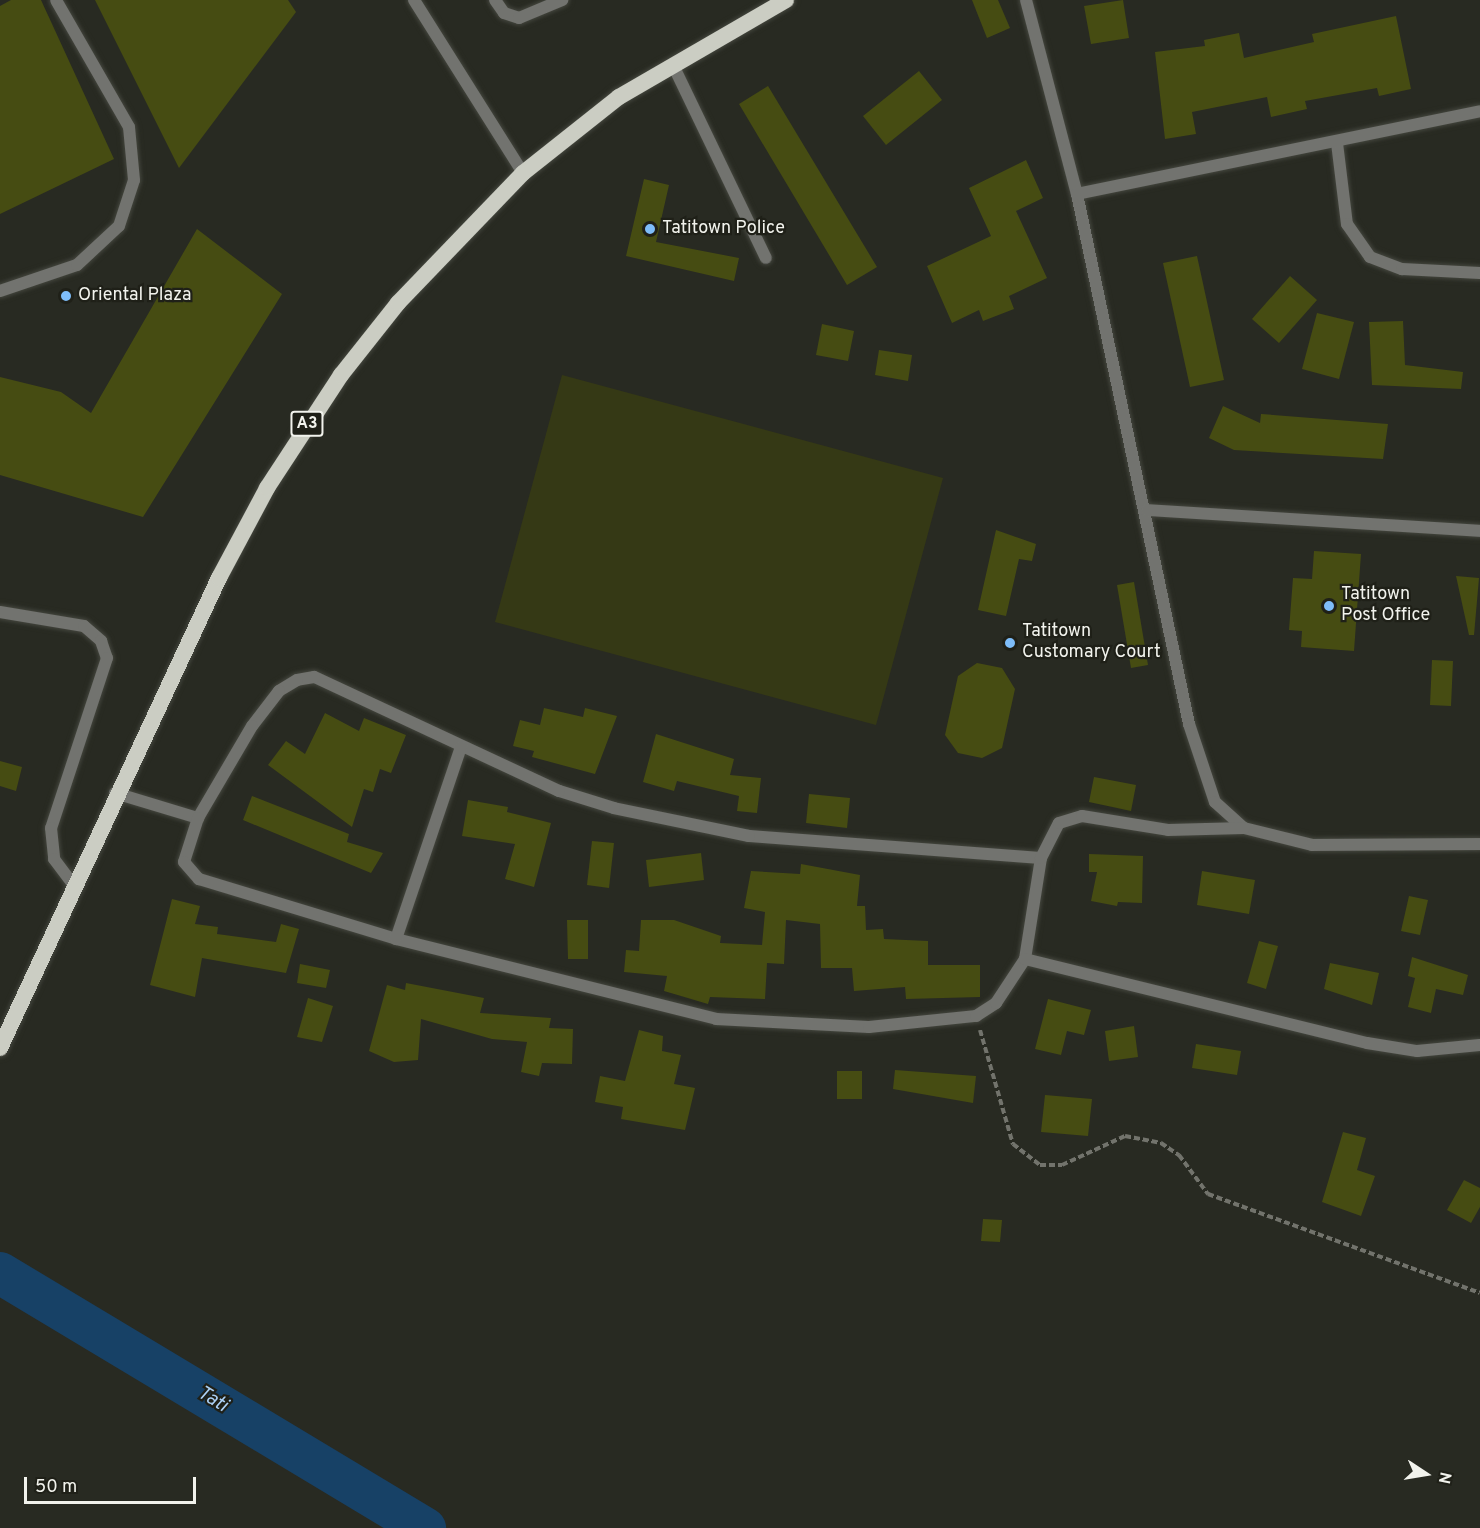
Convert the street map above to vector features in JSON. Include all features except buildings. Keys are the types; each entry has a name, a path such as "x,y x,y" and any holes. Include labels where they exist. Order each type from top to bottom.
{"highway":[{"name":"A3","path":"0,1048 73,884 219,578 303,430 399,303 524,173 619,97 786,0"}],"street":[{"path":"0,291 77,265 119,226 134,180 129,127 56,0"},
{"path":"414,0 524,173"},
{"path":"495,0 504,13 519,18 562,0"},
{"path":"1026,0 1077,194 1200,765 1215,802 1244,828"},
{"path":"673,65 766,258"},
{"path":"1077,194 1337,143 1480,111"},
{"path":"1337,143 1347,224 1370,256 1402,269 1480,273"},
{"path":"1146,510 1480,531"},
{"path":"0,612 84,626 101,640 107,658 51,828 54,859 73,884"},
{"path":"1041,858 749,836 559,791 460,747 334,682 297,680 279,691 252,726 198,818 184,862 199,879 396,939 717,1019 869,1027 975,1016 996,1003 1025,958 1041,858 1059,823 1082,816 1168,830 1244,828 1303,843 1357,848 1480,844"},
{"path":"396,939 460,747"},
{"path":"116,793 198,818"},
{"path":"1025,958 1367,1042 1417,1051 1480,1045"}],"path":[{"path":"975,1016 1013,1144 1040,1165 1062,1165 1125,1136 1161,1143 1179,1155 1208,1194 1480,1293"}],"green space":[{"path":"562,375 943,478 876,725 495,622"}],"waterway":[{"name":"Tati","path":"0,1273 425,1528"}],"place":[{"name":"Tatitown Police","path":"650,229"},
{"name":"Oriental Plaza","path":"66,296"},
{"name":"Tatitown Post Office","path":"1329,606"},
{"name":"Tatitown Customary Court","path":"1010,643"}]}
